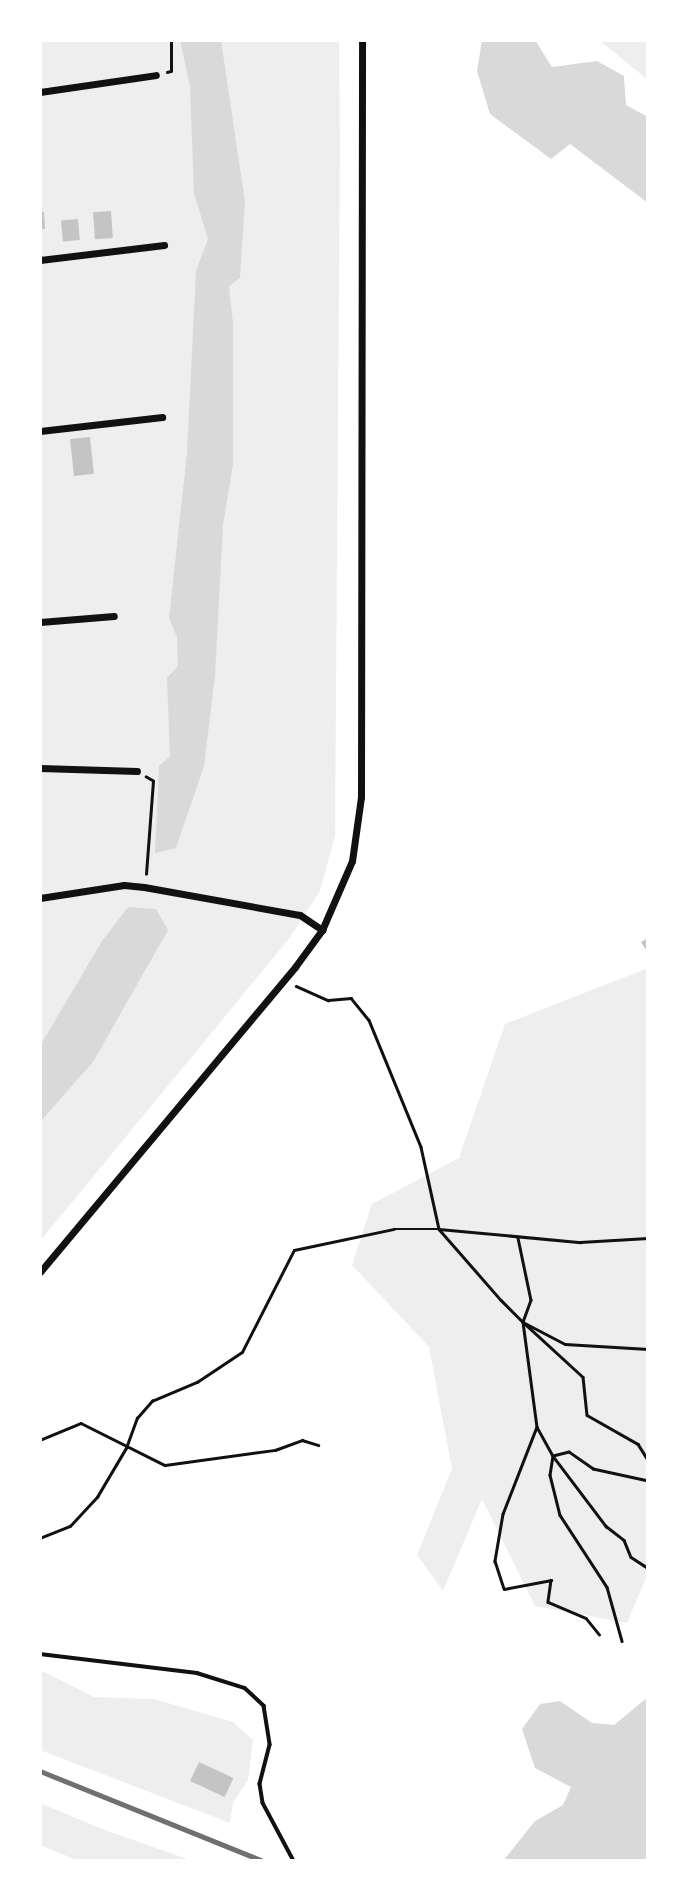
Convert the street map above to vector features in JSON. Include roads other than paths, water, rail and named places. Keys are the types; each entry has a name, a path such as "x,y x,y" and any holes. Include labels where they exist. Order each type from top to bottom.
{"street":[{"path":"40,1272 284,980 322,930 352,861 361,797 362,40"},
{"path":"40,92 156,75"},
{"path":"40,260 164,244"},
{"path":"40,431 162,417"},
{"path":"40,622 114,617"},
{"path":"40,768 137,771"},
{"path":"40,898 124,885 144,887 300,915 322,930"}],"lane":[{"path":"40,1654 197,1672 245,1688 264,1706 270,1745 260,1784 263,1802 294,1861"}],"railway":[{"path":"40,1771 263,1861"}]}
